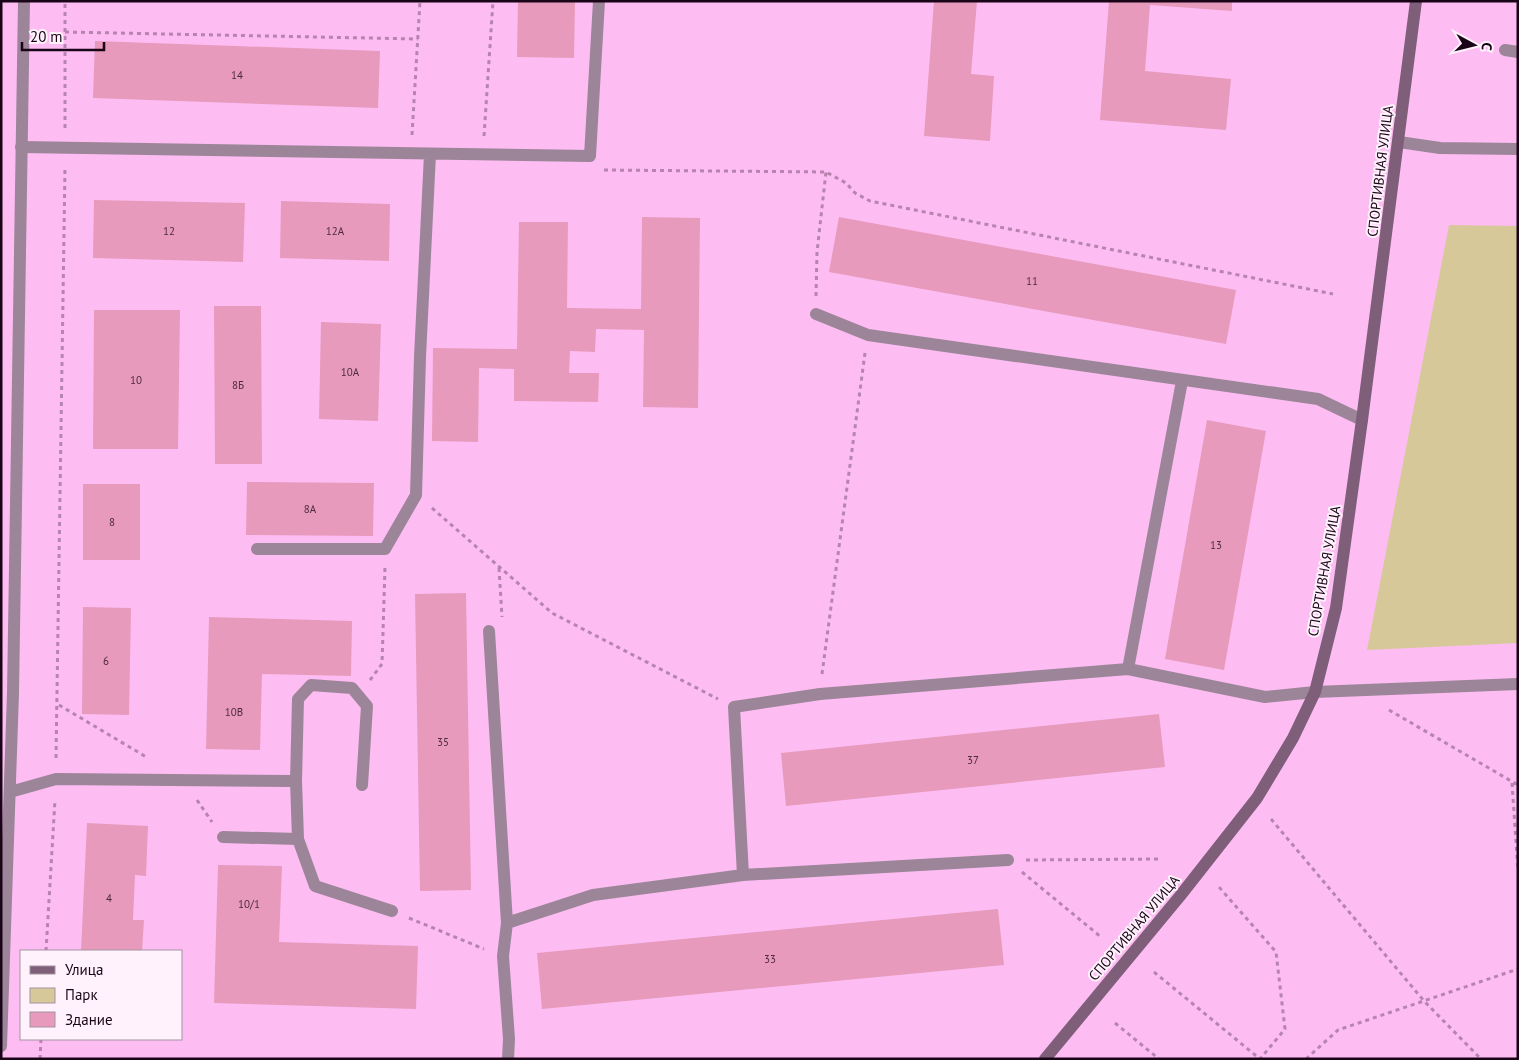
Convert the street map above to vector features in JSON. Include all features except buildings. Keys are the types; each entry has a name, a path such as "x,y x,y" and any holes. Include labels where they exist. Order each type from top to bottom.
{"street":[{"path":"1,1046 13,683 24,1"},
{"path":"21,148 590,156 600,1"},
{"name":"СПОРТИВНАЯ УЛИЦА","path":"1045,1059 1180,896 1257,798 1294,738 1315,692 1336,608 1399,142 1416,1"},
{"path":"1399,142 1440,148 1518,150"},
{"path":"257,548 385,549 416,495 420,347 430,154"},
{"path":"816,314 868,335 1318,399 1362,420"},
{"path":"1128,669 1182,381"},
{"path":"489,631 507,922 503,956 509,1039 508,1059"},
{"path":"743,876 734,707 820,694 1128,669 1264,697 1315,692 1518,684"},
{"path":"362,785 367,706 352,688 311,686 298,699 296,781 298,839 315,886 392,911"},
{"path":"10,792 56,779 296,781"},
{"path":"223,838 298,839"},
{"path":"507,922 593,895 743,876 1008,860"}],"path":[{"path":"46,950 56,779 58,705 66,1"},
{"path":"411,153 420,1"},
{"path":"483,155 493,1"},
{"path":"65,32 418,39"},
{"path":"816,314 817,252 826,172 846,183 855,193 870,201 1333,294"},
{"path":"820,694 868,335"},
{"path":"416,495 552,613 734,707"},
{"path":"359,697 382,664 385,549"},
{"path":"489,631 502,625 499,567"},
{"path":"1356,691 1518,785"},
{"path":"1512,782 1518,871"},
{"path":"1271,819 1424,1001 1481,1059"},
{"path":"1008,860 1162,859"},
{"path":"1008,860 1101,937"},
{"path":"1154,972 1260,1059 1285,1029 1276,952 1219,887"},
{"path":"392,911 503,956"},
{"path":"1306,1059 1338,1030 1518,969"},
{"path":"1115,1023 1158,1059"},
{"path":"40,1059 41,1040"}],"green space":[{"path":"1449,225 1518,226 1518,643 1367,650"}]}
